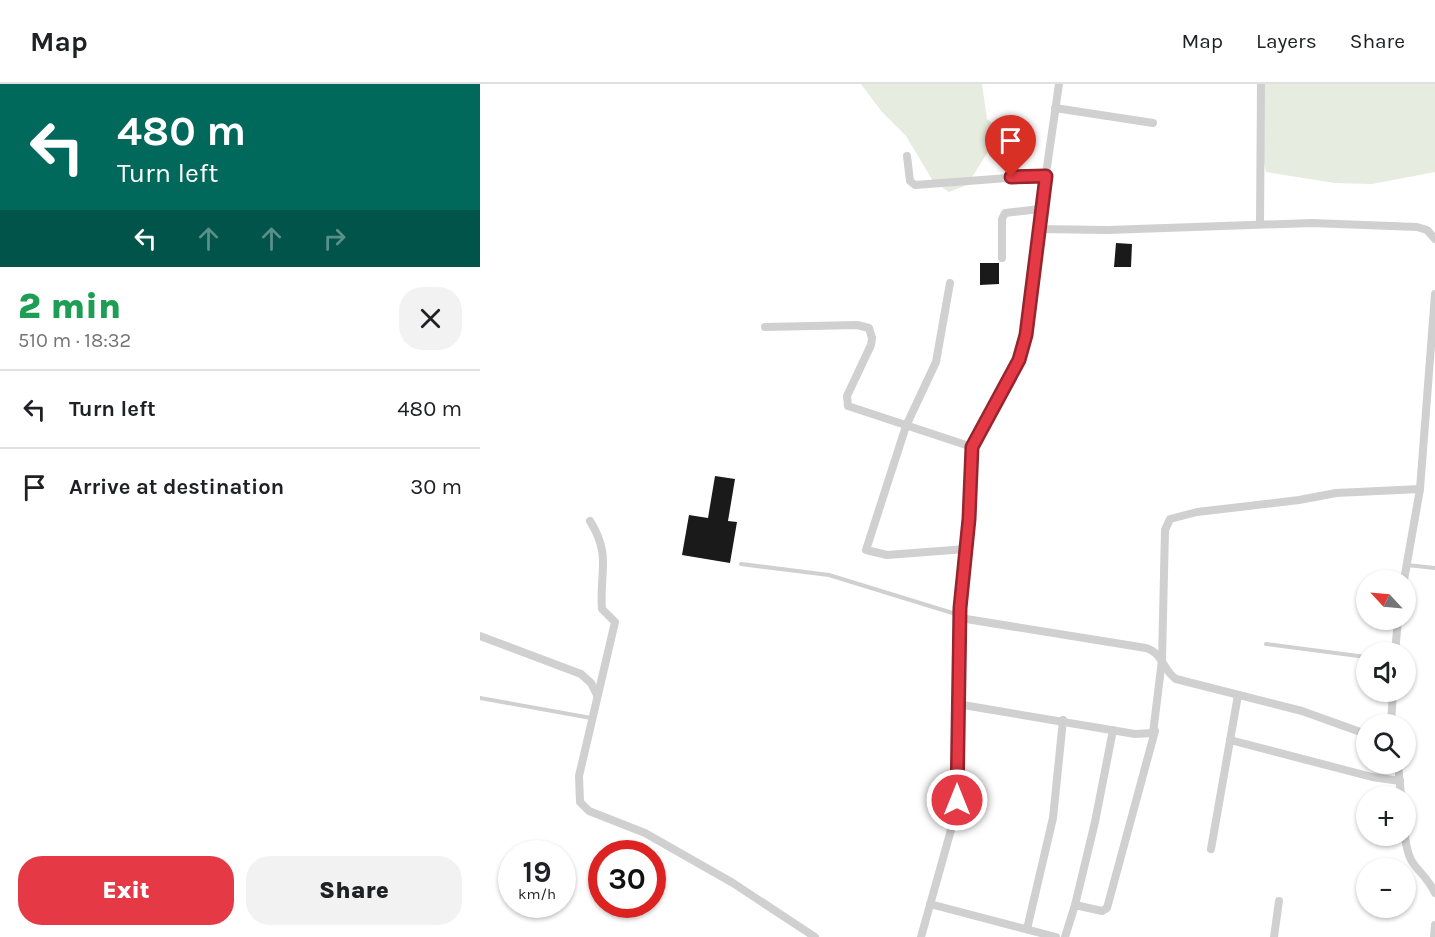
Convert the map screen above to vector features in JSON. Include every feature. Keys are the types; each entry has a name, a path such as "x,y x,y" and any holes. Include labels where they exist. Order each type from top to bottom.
{"street":[{"path":"921,937 956,812 960,616 972,447 1019,360 1026,335 1038,229 1059,84"},
{"path":"1260,224 1261,84"},
{"path":"1055,108 1153,123"},
{"path":"907,156 910,181 915,185 1046,176"},
{"path":"1002,258 1003,215 1009,210 1041,209"},
{"path":"1038,229 1108,230 1260,224 1417,227 1427,230 1435,239"},
{"path":"950,283 936,362 906,426 866,550 888,555 966,549"},
{"path":"1405,570 1420,489 1435,294"},
{"path":"765,327 857,325 869,328 872,333 871,345 847,396 846,404 972,447"},
{"path":"1074,905 1102,910 1107,908 1155,731 1162,660 1165,530 1170,519 1197,512 1299,500 1336,493 1420,489"},
{"path":"590,521 603,544 605,555 602,609 615,622 592,718 578,798 584,807 645,833 680,852 746,891 815,937"},
{"path":"960,616 1146,648 1162,660 1171,676 1176,679 1302,711 1356,730"},
{"path":"480,636 581,674 591,683 597,695"},
{"path":"1211,849 1238,695"},
{"path":"957,704 1143,734 1155,731"},
{"path":"1027,929 1053,818 1063,720"},
{"path":"1065,937 1095,822 1113,729"},
{"path":"1230,740 1400,781"},
{"path":"1399,774 1400,786"},
{"path":"1407,846 1409,860 1435,892"},
{"path":"1274,937 1279,901"},
{"path":"930,904 1056,937"},
{"path":"1434,937 1435,925"}],"lane":[{"path":"741,564 856,582 960,616"},
{"path":"1406,565 1435,568"},
{"path":"1266,644 1356,656"},
{"path":"480,698 592,718"}],"shaded area":[{"path":"861,84 982,84 987,119 1001,131 967,185 949,192 933,181 906,136 882,112"},
{"path":"1262,84 1435,84 1435,172 1372,184 1335,183 1266,172 1262,154"}],"building":[{"path":"1116,243 1132,244 1131,267 1114,267"},
{"path":"980,263 999,263 999,284 980,285"},
{"path":"715,476 735,479 728,521 737,522 730,563 682,555 689,515 708,518"}],"route":[{"path":"957,800 960,608 969,519 972,447 1019,360 1026,335 1046,176 1011,177"}]}
